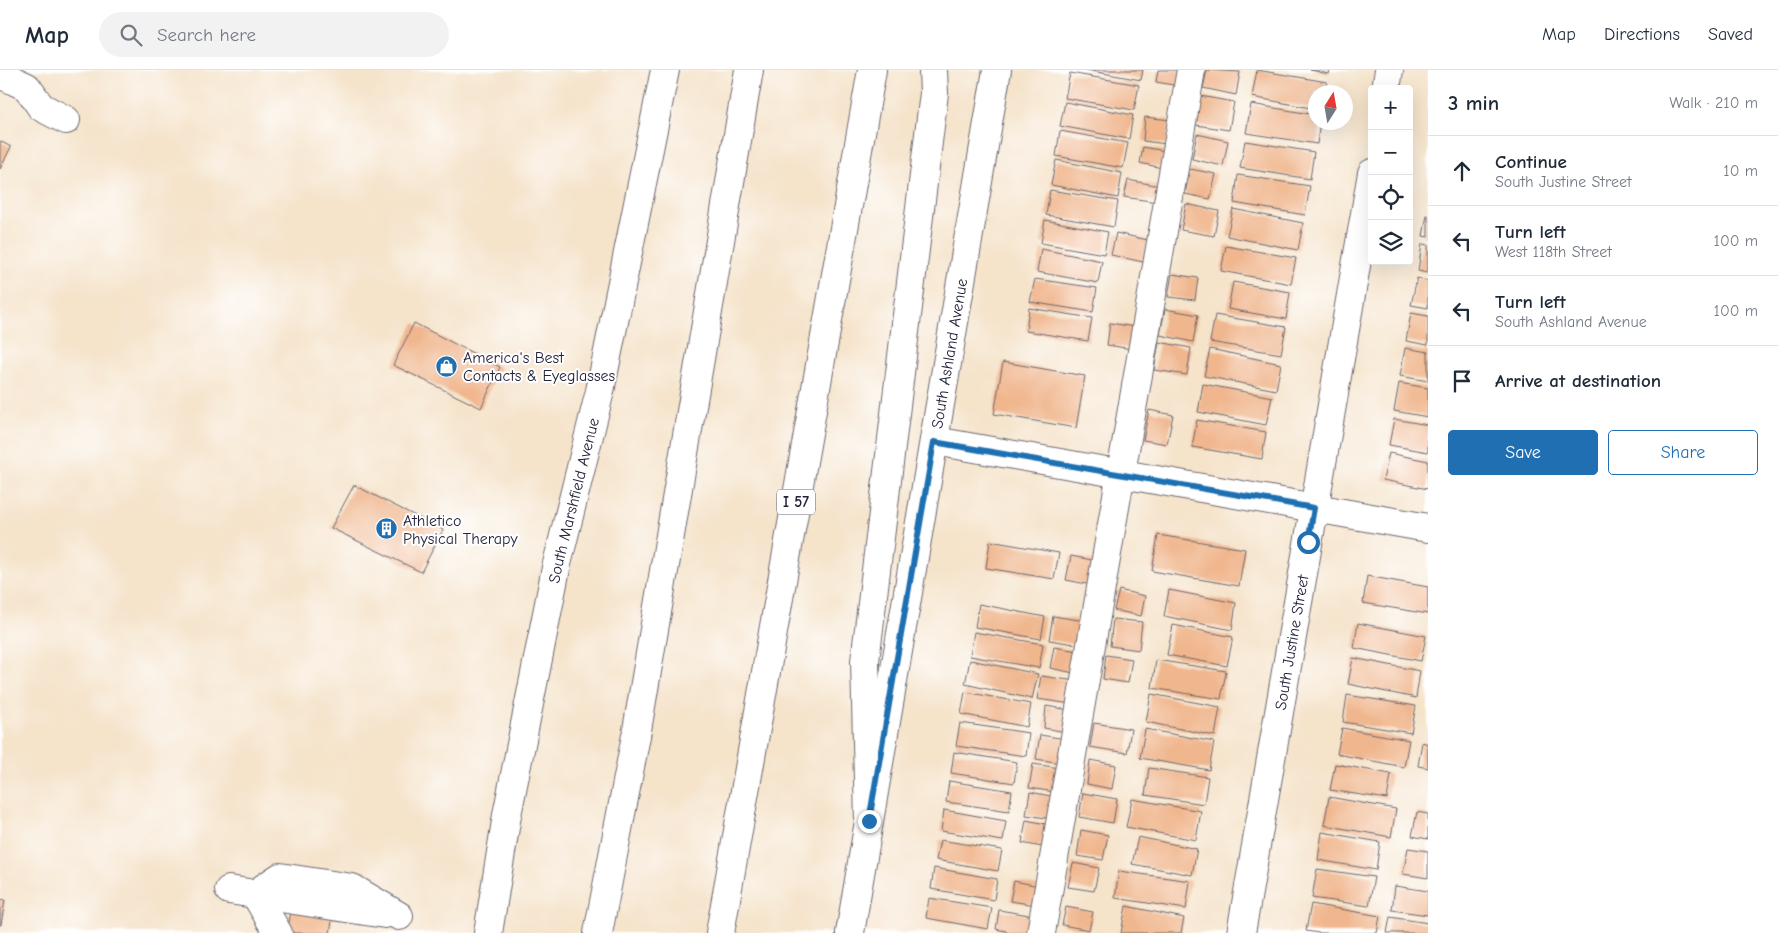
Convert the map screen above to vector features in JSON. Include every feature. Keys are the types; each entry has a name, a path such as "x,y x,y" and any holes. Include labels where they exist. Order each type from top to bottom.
{"main road":[{"name":"South Marshfield Avenue","path":"488,933 507,815 556,568 600,391 665,70"},
{"path":"598,933 637,726 750,70"},
{"name":"I 57","path":"720,933 872,70"},
{"path":"869,821 865,662 934,94 933,70"},
{"name":"South Ashland Avenue","path":"850,933 997,70"},
{"path":"1041,933 1191,70"},
{"path":"1387,85 1389,70"},
{"path":"0,74 27,87 42,107"},
{"path":"0,91 20,101 42,107 66,120"},
{"name":"South Justine Street","path":"1241,933 1372,175"},
{"path":"934,442 1428,528"},
{"path":"257,907 280,878 352,888 397,924"},
{"path":"257,907 397,924"}],"building":[{"path":"1086,70 1143,70 1141,80"},
{"path":"1158,70 1182,70 1179,86 1156,82"},
{"path":"1207,70 1240,72 1236,95 1203,88"},
{"path":"1257,70 1327,82 1326,85 1308,85 1308,108 1252,97"},
{"path":"1310,70 1330,70 1329,74"},
{"path":"1070,73 1139,85 1134,110 1065,98"},
{"path":"1200,96 1234,102 1229,130 1196,125"},
{"path":"1065,102 1133,115 1129,139 1060,126"},
{"path":"1251,104 1308,114 1308,130 1319,130 1317,144 1246,133"},
{"path":"1145,117 1170,120 1167,144 1143,141"},
{"path":"1060,131 1128,143 1123,168 1056,156"},
{"path":"1197,134 1228,141 1223,166 1192,159"},
{"path":"0,141 11,147 0,169"},
{"path":"1245,141 1314,152 1310,179 1240,168"},
{"path":"1143,147 1165,151 1162,168 1140,163"},
{"path":"1056,160 1122,173 1118,198 1051,185"},
{"path":"1190,169 1216,174 1210,199 1185,194"},
{"path":"1238,175 1310,186 1305,215 1234,203"},
{"path":"1128,180 1160,186 1157,202 1124,197"},
{"path":"1050,190 1118,201 1114,227 1046,215"},
{"path":"1186,204 1219,211 1214,236 1181,230"},
{"path":"1233,209 1303,223 1298,250 1227,236"},
{"path":"1428,215 1428,237 1423,236"},
{"path":"1045,220 1108,232 1104,254 1041,243"},
{"path":"1116,233 1148,240 1143,262 1111,255"},
{"path":"1422,244 1428,245 1428,273 1418,271"},
{"path":"1226,246 1296,258 1291,284 1221,271"},
{"path":"1041,249 1102,261 1098,283 1037,272"},
{"path":"1172,274 1198,278 1195,300 1168,297"},
{"path":"1417,278 1428,281 1428,308 1411,305"},
{"path":"1035,279 1097,288 1093,312 1030,302"},
{"path":"1233,282 1290,292 1286,319 1228,309"},
{"path":"1029,308 1092,318 1088,341 1026,331"},
{"path":"1165,309 1198,315 1193,342 1160,335"},
{"path":"1411,313 1428,316 1428,345 1406,341"},
{"path":"1215,315 1286,327 1281,354 1210,342"},
{"name":"America's Best Contacts & Eyeglasses","path":"414,323 500,367 481,408 393,365"},
{"path":"1110,323 1135,327 1132,349 1107,345"},
{"path":"1159,342 1191,348 1187,375 1154,370"},
{"path":"1405,348 1428,352 1428,381 1400,376"},
{"path":"1210,349 1281,364 1276,390 1204,376"},
{"path":"1003,362 1085,376 1076,428 994,414"},
{"path":"1399,383 1428,388 1428,417 1394,411"},
{"path":"1203,384 1272,397 1266,425 1198,412"},
{"path":"1149,410 1173,415 1167,444 1143,440"},
{"path":"1394,419 1428,425 1428,452 1389,445"},
{"path":"1197,420 1266,432 1262,459 1192,447"},
{"path":"1389,453 1428,461 1428,489 1383,480"},
{"name":"Athletico Physical Therapy","path":"354,485 443,530 421,572 331,528"},
{"path":"1158,535 1245,549 1239,586 1152,571"},
{"path":"990,541 1059,553 1054,579 986,568"},
{"path":"1071,556 1097,561 1092,585 1066,580"},
{"path":"1367,576 1428,587 1428,614 1363,603"},
{"path":"1119,590 1145,596 1141,616 1114,610"},
{"path":"1169,590 1236,603 1232,630 1164,616"},
{"path":"979,604 1045,617 1041,639 975,627"},
{"path":"1053,616 1085,621 1081,645 1049,640"},
{"path":"1113,619 1142,622 1139,650 1110,646"},
{"path":"1358,623 1426,636 1421,661 1354,648"},
{"path":"1173,625 1233,637 1227,666 1167,655"},
{"path":"974,632 1043,644 1039,668 970,656"},
{"path":"1054,647 1078,651 1074,673 1050,668"},
{"path":"1106,655 1132,659 1128,683 1103,679"},
{"path":"1353,658 1420,671 1416,698 1348,684"},
{"path":"970,660 1038,674 1032,699 965,684"},
{"path":"1156,660 1226,671 1221,699 1152,688"},
{"path":"1041,676 1076,681 1072,704 1037,699"},
{"path":"965,692 1031,704 1027,727 961,714"},
{"path":"1151,694 1220,707 1215,736 1146,722"},
{"path":"1347,695 1416,706 1411,733 1343,722"},
{"path":"1046,706 1069,710 1066,732 1044,728"},
{"path":"960,723 1029,733 1026,756 956,746"},
{"path":"1094,723 1131,729 1127,753 1090,747"},
{"path":"1342,728 1409,740 1404,767 1337,754"},
{"path":"1145,729 1214,742 1209,770 1140,758"},
{"path":"1040,735 1066,739 1061,763 1036,759"},
{"path":"1422,742 1428,744 1428,768 1418,766"},
{"path":"954,752 1017,762 1014,783 951,773"},
{"path":"1090,760 1116,765 1112,789 1087,784"},
{"path":"1033,764 1060,768 1055,792 1029,788"},
{"path":"1335,764 1391,774 1387,799 1330,790"},
{"path":"1149,768 1208,777 1204,804 1145,795"},
{"path":"949,781 1012,791 1009,811 946,802"},
{"path":"1030,792 1056,797 1052,819 1026,815"},
{"path":"1083,793 1117,799 1113,823 1079,817"},
{"path":"1329,797 1396,809 1391,837 1324,825"},
{"path":"1132,799 1201,811 1196,840 1126,827"},
{"path":"944,810 1006,821 1003,841 941,831"},
{"path":"1417,812 1428,814 1428,839 1412,836"},
{"path":"1026,820 1051,825 1047,848 1022,843"},
{"path":"1081,830 1108,835 1103,860 1077,856"},
{"path":"1322,832 1380,842 1376,870 1318,860"},
{"path":"1138,837 1197,849 1192,875 1132,864"},
{"path":"940,840 1002,850 998,871 936,860"},
{"path":"1408,848 1428,851 1428,878 1403,874"},
{"path":"1073,863 1099,868 1094,891 1068,887"},
{"path":"934,868 997,879 994,900 931,889"},
{"path":"1317,869 1374,877 1369,906 1312,898"},
{"path":"1119,871 1190,881 1186,909 1115,898"},
{"path":"1014,881 1039,886 1036,905 1010,901"},
{"path":"1395,886 1428,891 1428,915 1392,910"},
{"path":"295,890 336,897 330,933 287,933"},
{"path":"929,898 992,908 988,929 926,918"},
{"path":"0,899 5,900 1,925 0,925"},
{"path":"1311,904 1380,916 1377,933 1319,933 1306,931"},
{"path":"1126,906 1184,918 1181,933 1121,933"},
{"path":"1066,907 1093,912 1089,930 1062,925"},
{"path":"999,910 1035,916 1033,933 1006,933 1006,931 996,929"},
{"path":"1390,917 1428,923 1428,933 1387,933"}],"place":[{"name":"America's Best Contacts & Eyeglasses","path":"447,366"},
{"name":"Athletico Physical Therapy","path":"387,529"}],"route":[{"path":"869,821 934,442 1314,508 1308,542"}]}
